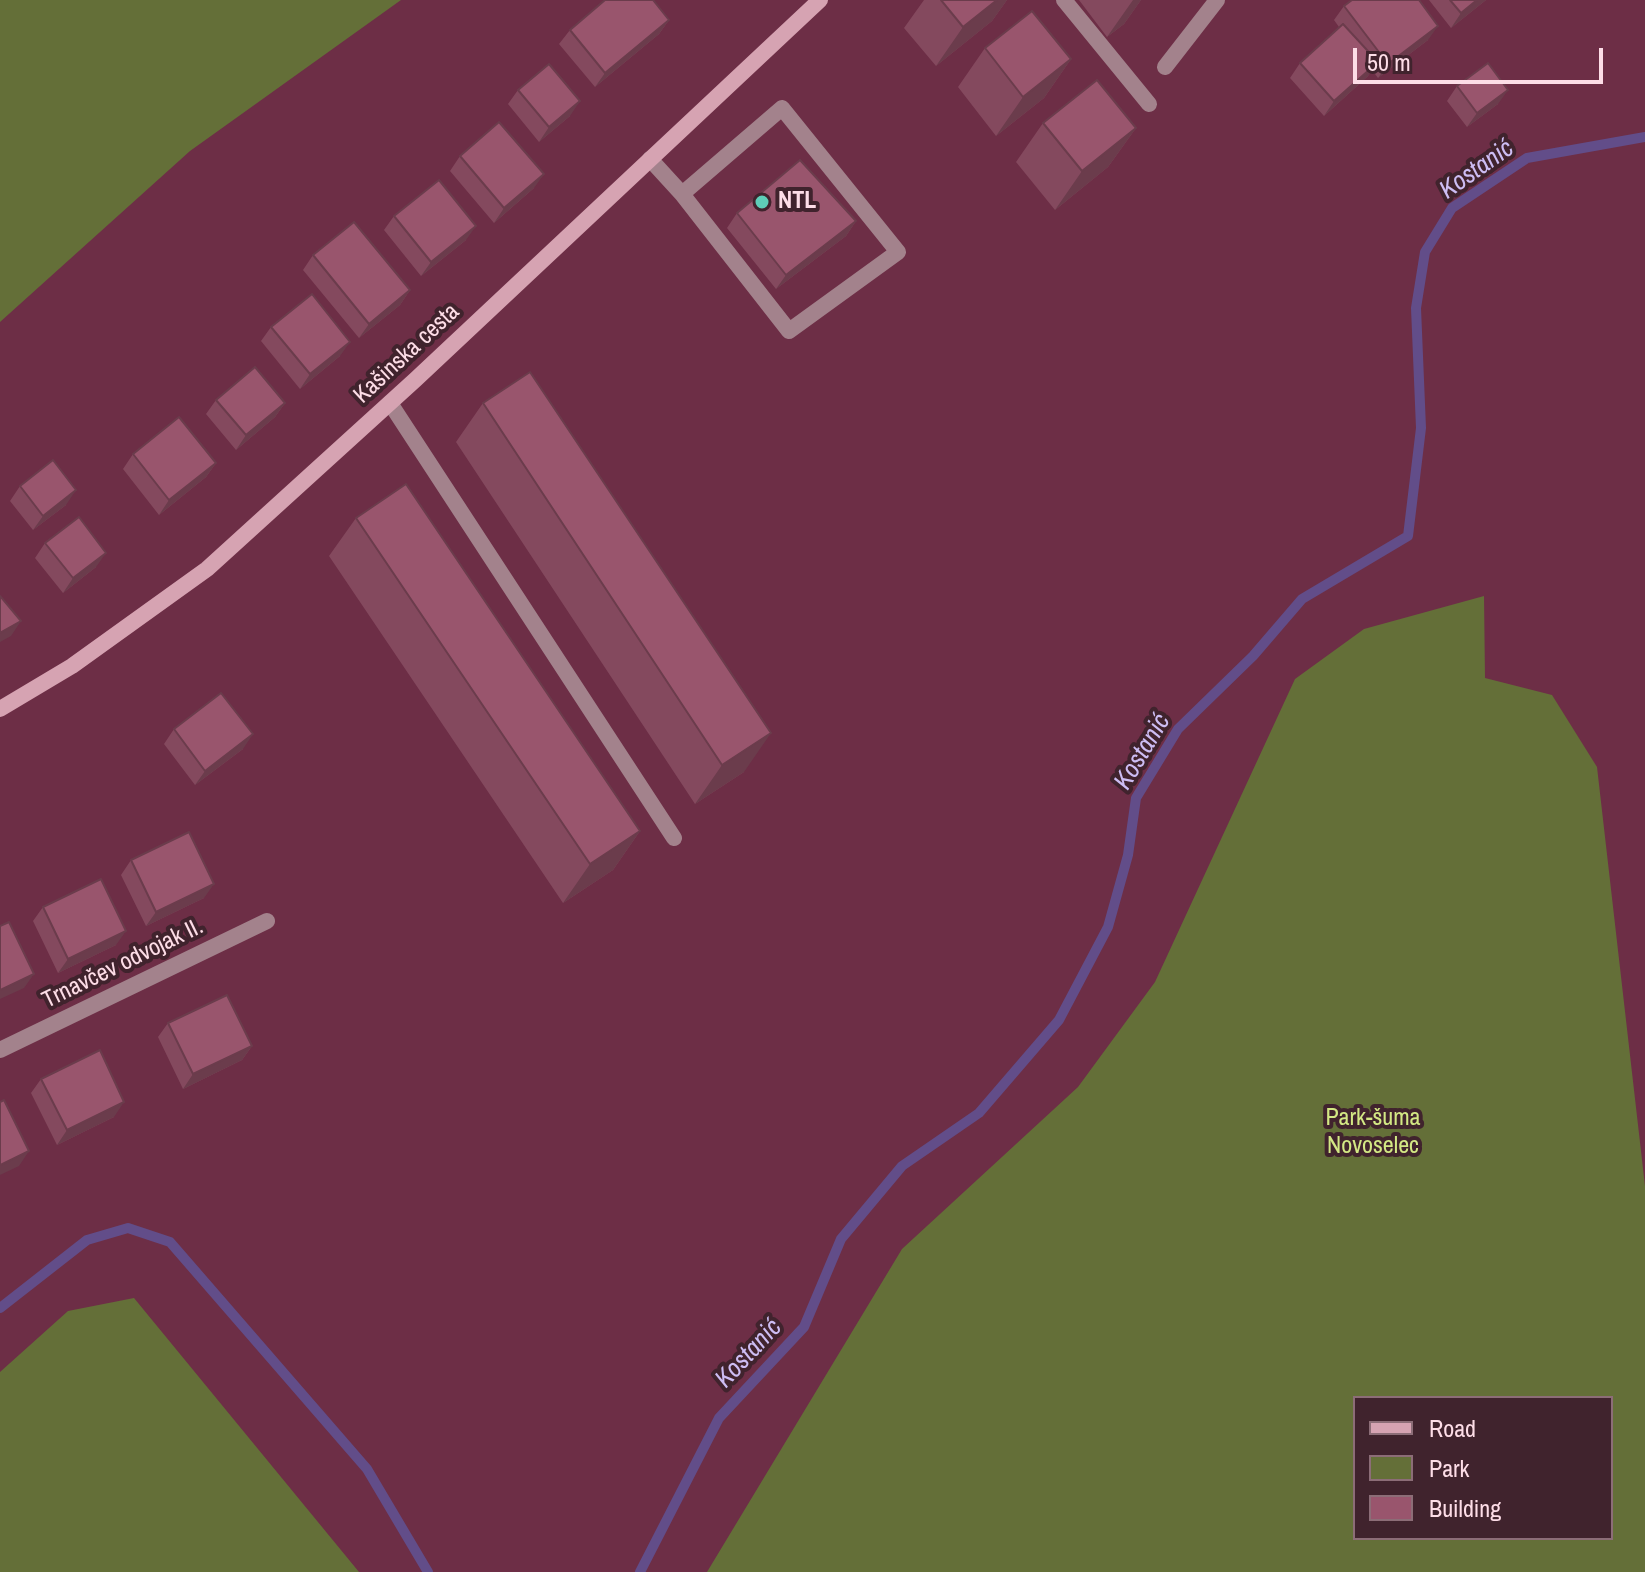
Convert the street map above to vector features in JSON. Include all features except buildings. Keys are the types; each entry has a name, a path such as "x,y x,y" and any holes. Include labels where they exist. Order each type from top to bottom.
{"main road":[{"name":"Kašinska cesta","path":"0,709 72,666 207,569 390,403 820,0"}],"street":[{"path":"1064,0 1149,104"},
{"path":"1165,67 1217,0"},
{"path":"650,159 682,194 789,331 898,252 782,108 682,194"},
{"path":"390,403 674,838"},
{"name":"Trnavčev odvojak II.","path":"0,1050 267,921"}],"green space":[{"path":"0,0 401,0 190,151 0,322"},
{"name":"Park-šuma Novoselec","path":"1484,596 1485,678 1552,695 1597,767 1645,1186 1645,1572 707,1572 902,1249 1078,1087 1155,982 1295,679 1364,629"},
{"path":"134,1298 359,1572 0,1572 0,1372 68,1311"}],"waterway":[{"name":"Kostanić","path":"640,1572 719,1418 804,1327 841,1239 902,1166 979,1113 1059,1020 1108,927 1128,855 1136,798 1178,729 1253,656 1302,599 1408,536 1421,428 1416,308 1425,252 1452,208 1527,158 1645,137"},
{"name":"Kostanić","path":"0,1308 87,1240 128,1228 170,1242 367,1469 428,1572"}],"place":[{"name":"NTL","path":"762,202"}]}
